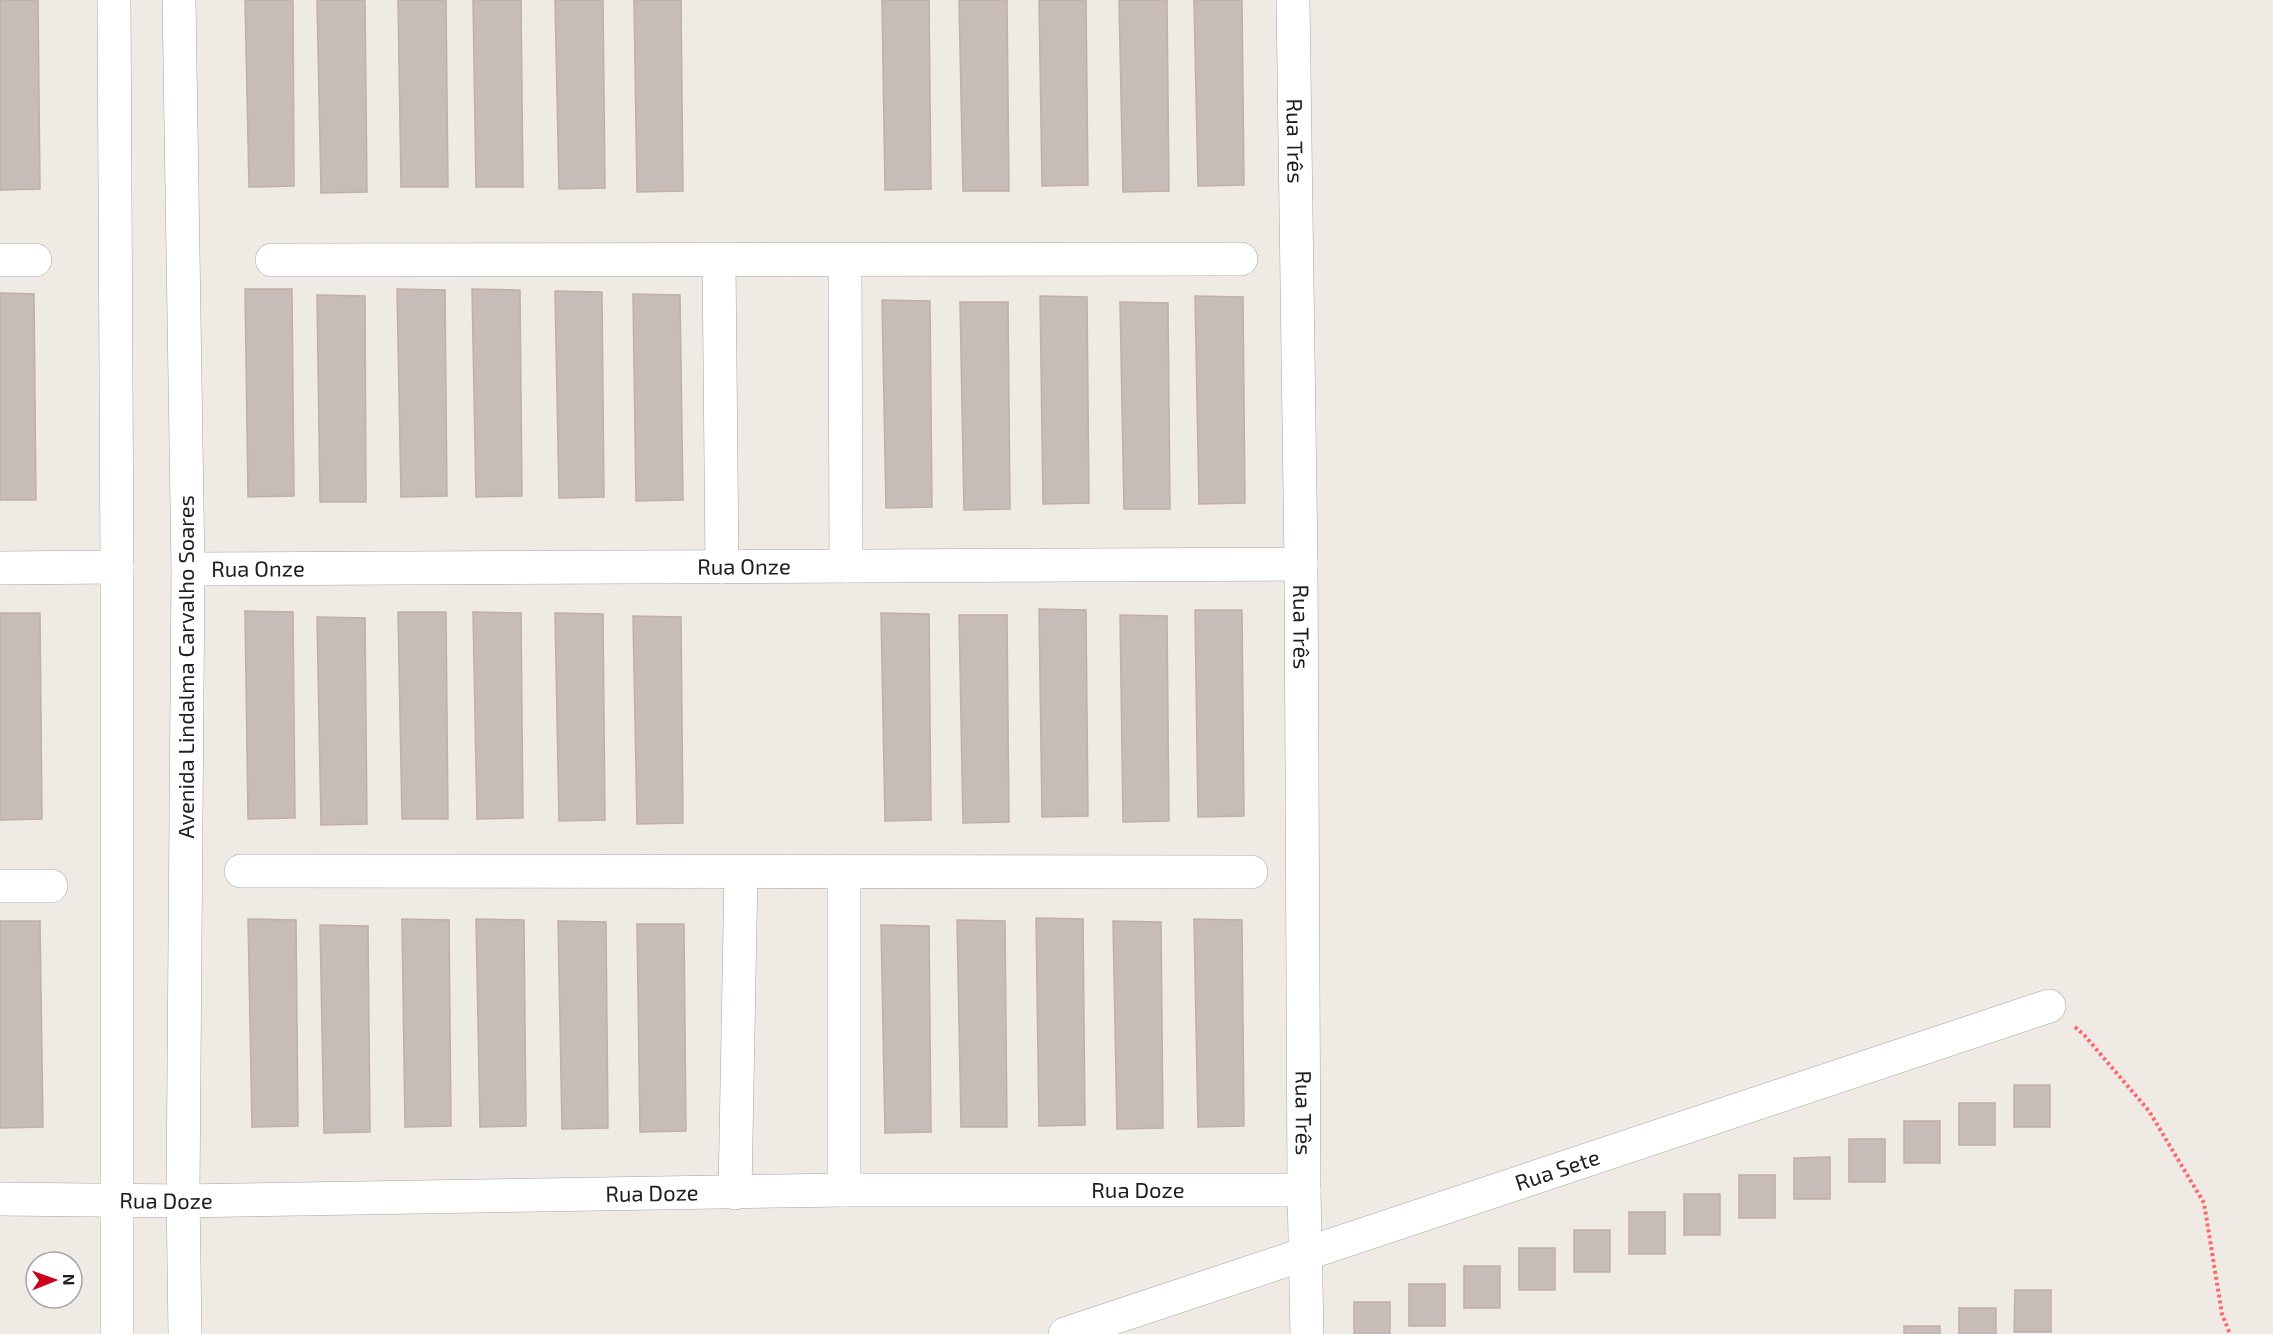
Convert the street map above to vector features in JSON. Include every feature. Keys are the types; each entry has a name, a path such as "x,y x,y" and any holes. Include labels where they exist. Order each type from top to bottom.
{"street":[{"path":"114,0 117,1334"},
{"name":"Avenida Lindalma Carvalho Soares","path":"179,0 188,569 183,1201 185,1334"},
{"name":"Rua Três","path":"1293,0 1301,564 1304,1190 1307,1334"},
{"path":"272,260 1240,259"},
{"path":"0,260 35,260"},
{"path":"719,260 722,567"},
{"path":"845,260 846,566"},
{"name":"Rua Onze","path":"188,569 1301,564"},
{"path":"0,568 117,567"},
{"path":"241,871 1251,872"},
{"path":"735,1193 741,872"},
{"path":"844,872 844,1190"},
{"path":"0,886 51,886"},
{"name":"Rua Sete","path":"1065,1334 2049,1006"},
{"name":"Rua Doze","path":"0,1199 183,1201 844,1190 1304,1190"}],"path":[{"path":"2049,1006 2085,1036 2149,1111 2204,1203 2222,1314 2230,1334"}],"building":[{"path":"0,0 38,0 40,189 0,190"},
{"path":"245,0 293,0 294,186 249,187"},
{"path":"317,0 365,0 367,192 321,193"},
{"path":"398,0 446,0 448,187 401,187"},
{"path":"473,0 521,0 523,187 476,187"},
{"path":"555,0 603,0 605,188 559,189"},
{"path":"634,0 681,0 683,191 637,192"},
{"path":"882,0 929,0 931,189 885,190"},
{"path":"959,0 1007,0 1009,191 963,191"},
{"path":"1039,0 1086,0 1088,185 1042,186"},
{"path":"1119,0 1167,0 1169,191 1123,192"},
{"path":"1194,0 1242,0 1244,185 1198,186"},
{"path":"245,289 292,289 294,496 248,497"},
{"path":"397,289 445,290 447,496 401,497"},
{"path":"472,289 520,290 522,496 476,497"},
{"path":"555,291 602,292 604,497 559,498"},
{"path":"0,293 34,294 36,500 0,500"},
{"path":"633,294 680,295 683,500 636,501"},
{"path":"317,295 365,296 366,502 320,502"},
{"path":"1040,296 1087,297 1089,503 1043,504"},
{"path":"1195,296 1243,297 1245,503 1199,504"},
{"path":"882,300 930,301 932,507 886,508"},
{"path":"960,302 1008,302 1010,509 964,510"},
{"path":"1120,302 1168,303 1170,509 1124,509"},
{"path":"1039,609 1086,610 1088,816 1042,817"},
{"path":"1195,610 1242,610 1244,816 1198,817"},
{"path":"245,611 293,612 295,818 248,819"},
{"path":"398,612 446,612 448,819 402,819"},
{"path":"473,612 521,613 523,818 477,819"},
{"path":"0,613 40,613 42,819 0,820"},
{"path":"555,613 603,614 605,820 559,821"},
{"path":"881,613 929,614 931,820 885,821"},
{"path":"959,615 1007,615 1009,822 963,823"},
{"path":"1120,615 1167,616 1169,821 1123,822"},
{"path":"633,616 681,617 683,823 637,824"},
{"path":"317,617 365,618 367,824 321,825"},
{"path":"1036,918 1083,919 1085,1125 1039,1126"},
{"path":"248,919 296,920 298,1126 252,1127"},
{"path":"402,919 449,920 451,1126 405,1127"},
{"path":"476,919 524,920 526,1126 480,1127"},
{"path":"1194,919 1242,920 1244,1126 1198,1127"},
{"path":"957,920 1005,921 1007,1127 961,1127"},
{"path":"0,921 40,921 43,1127 0,1128"},
{"path":"558,921 606,922 608,1128 562,1129"},
{"path":"1113,921 1161,922 1163,1128 1117,1129"},
{"path":"637,924 684,924 686,1131 640,1132"},
{"path":"320,925 368,926 370,1132 324,1133"},
{"path":"881,925 929,926 931,1132 885,1133"},
{"path":"2014,1085 2050,1085 2050,1127 2014,1127"},
{"path":"1959,1103 1995,1103 1995,1145 1959,1145"},
{"path":"1904,1121 1940,1121 1940,1163 1904,1163"},
{"path":"1849,1139 1885,1139 1885,1182 1849,1182"},
{"path":"1830,1157 1830,1199 1794,1199 1794,1158"},
{"path":"1739,1175 1775,1175 1775,1218 1739,1218"},
{"path":"1684,1194 1720,1194 1720,1235 1684,1235"},
{"path":"1629,1212 1665,1212 1665,1254 1629,1254"},
{"path":"1574,1230 1610,1230 1610,1272 1574,1272"},
{"path":"1519,1248 1555,1248 1555,1290 1519,1290"},
{"path":"1464,1266 1500,1266 1500,1308 1464,1308"},
{"path":"1409,1284 1445,1284 1445,1326 1409,1326"},
{"path":"2015,1290 2051,1290 2051,1332 2014,1332"},
{"path":"1354,1302 1390,1302 1390,1334 1354,1334"},
{"path":"1959,1308 1996,1308 1996,1334 1959,1334"},
{"path":"1904,1326 1940,1326 1940,1334 1904,1334"}]}
